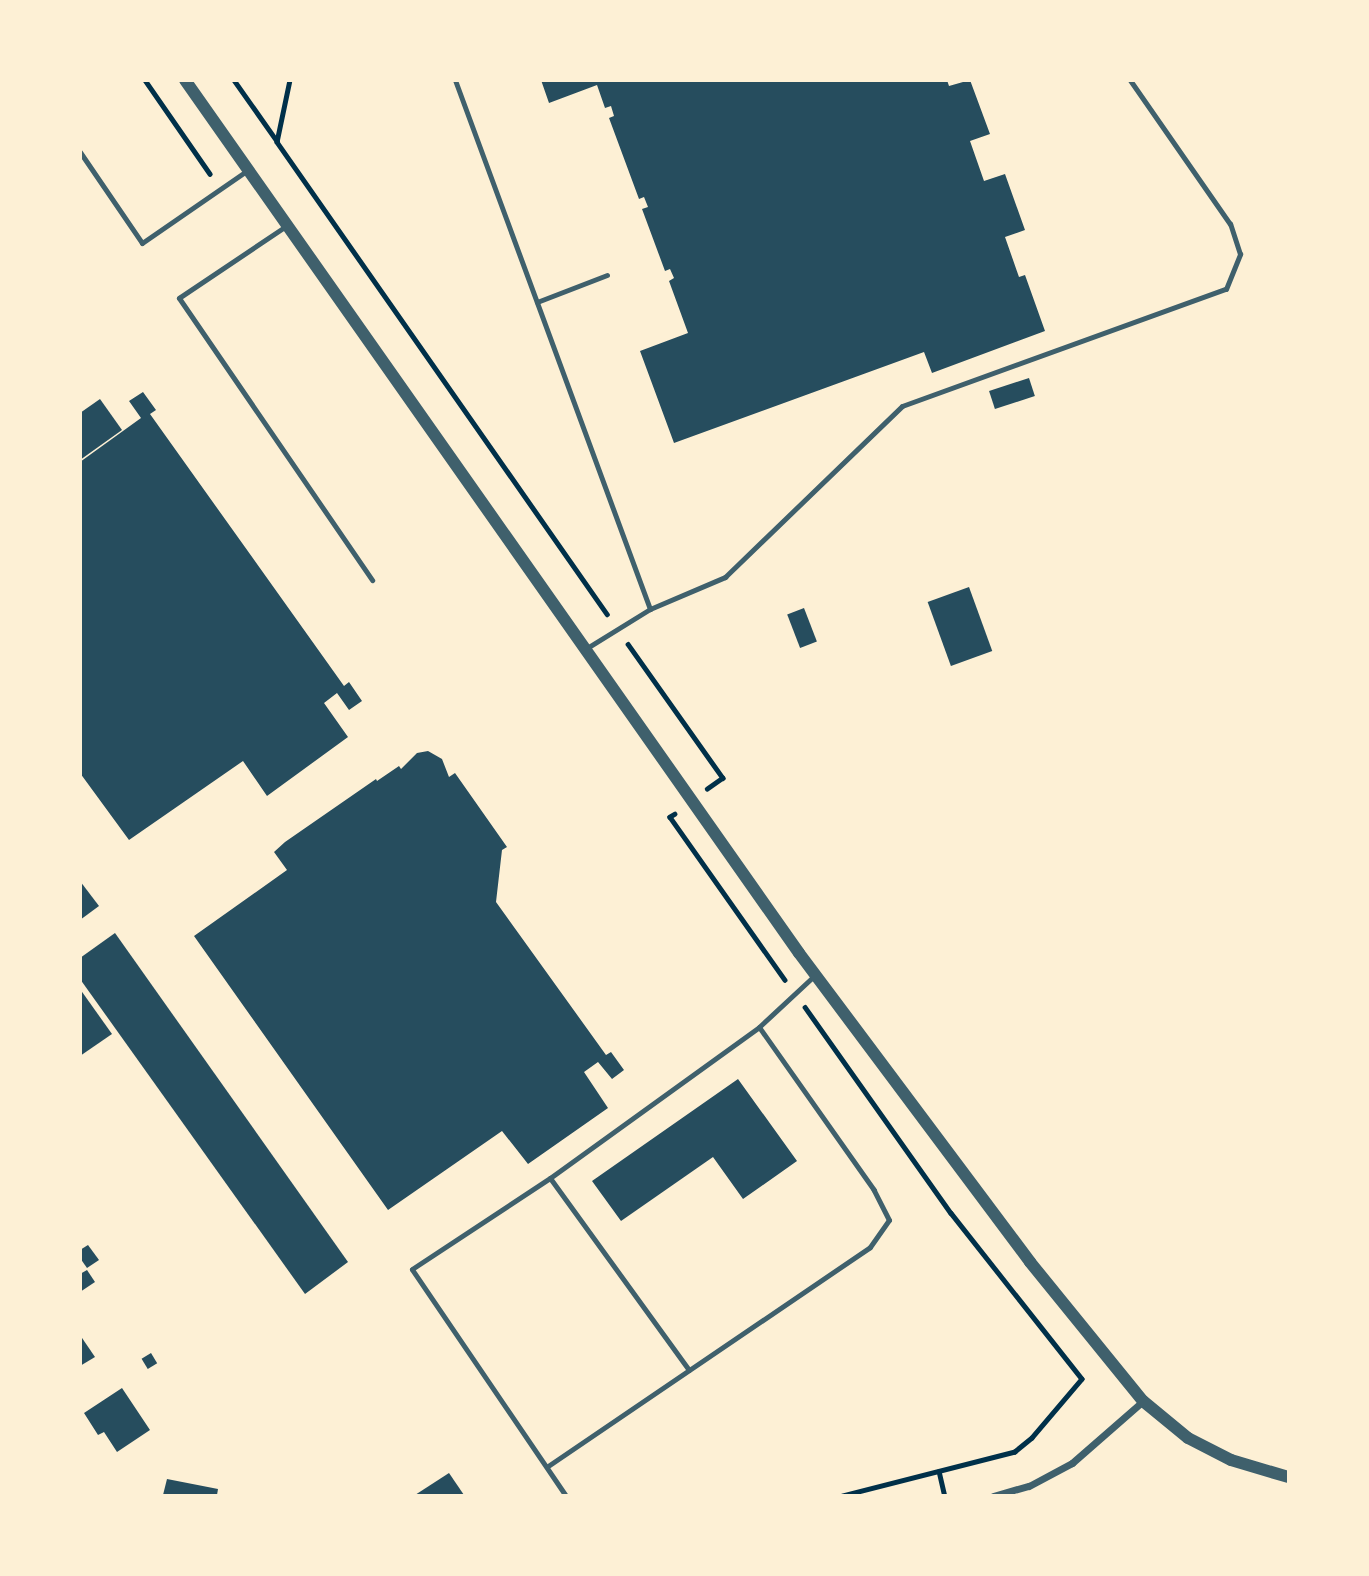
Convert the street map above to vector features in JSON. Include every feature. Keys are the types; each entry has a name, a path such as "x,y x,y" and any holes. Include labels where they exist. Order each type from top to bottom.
{"street":[{"path":"185,80 815,975 1030,1262 1143,1401 1188,1438 1231,1460 1289,1477"},
{"path":"993,1496 1029,1486 1072,1463 1143,1401"}],"lane":[{"path":"456,80 650,609"},
{"path":"584,649 650,609 725,578 902,406 1226,289 1240,254 1230,224 1130,80"},
{"path":"80,152 142,243 248,170"},
{"path":"286,226 179,298 372,580"},
{"path":"537,302 607,275"},
{"path":"566,1496 548,1465 412,1269 550,1178 759,1027 815,975"},
{"path":"548,1465 870,1247 889,1220 874,1190 759,1027"},
{"path":"550,1178 689,1370"}],"path":[{"path":"145,80 221,189"},
{"path":"234,80 723,778 692,801"},
{"path":"277,142 290,80"},
{"path":"155,95 161,89"},
{"path":"939,1471 945,1496"}],"building":[{"path":"541,80 947,80 949,86 970,80 990,134 970,141 984,181 1005,174 1025,230 1005,237 1019,277 1025,275 1045,331 932,373 924,352 674,443 640,351 688,333 669,281 674,278 670,269 665,271 642,209 648,207 644,197 639,199 609,118 614,116 611,106 605,108 597,85 549,103"},
{"path":"1029,378 1035,396 995,409 989,391"},
{"path":"143,392 156,410 150,414 344,686 349,682 362,701 349,710 337,693 324,703 348,737 267,796 243,761 129,840 80,773 80,462 141,418 129,401"},
{"path":"100,399 122,430 80,460 80,413"},
{"path":"969,587 992,651 951,666 928,602"},
{"path":"804,608 817,642 800,648 787,614"},
{"path":"428,751 442,759 449,777 455,773 507,847 502,850 496,902 606,1055 611,1052 624,1070 612,1079 598,1062 584,1072 608,1108 528,1164 502,1131 388,1210 194,936 287,870 274,852 285,842 376,779 377,781 399,766 401,769 417,753"},
{"path":"80,881 99,906 80,920"},
{"path":"115,933 348,1262 305,1294 80,979 80,958"},
{"path":"80,989 112,1034 80,1056"},
{"path":"738,1079 797,1161 743,1199 713,1157 621,1221 592,1181"},
{"path":"88,1245 99,1260 87,1268 80,1258 80,1250"},
{"path":"87,1270 95,1282 80,1292 80,1274"},
{"path":"80,1335 95,1357 80,1366"},
{"path":"151,1353 157,1363 148,1369 142,1359"},
{"path":"122,1388 150,1430 117,1452 104,1432 98,1435 84,1413"},
{"path":"449,1473 464,1495 415,1495"},
{"path":"167,1479 218,1489 217,1495 163,1495"}]}
